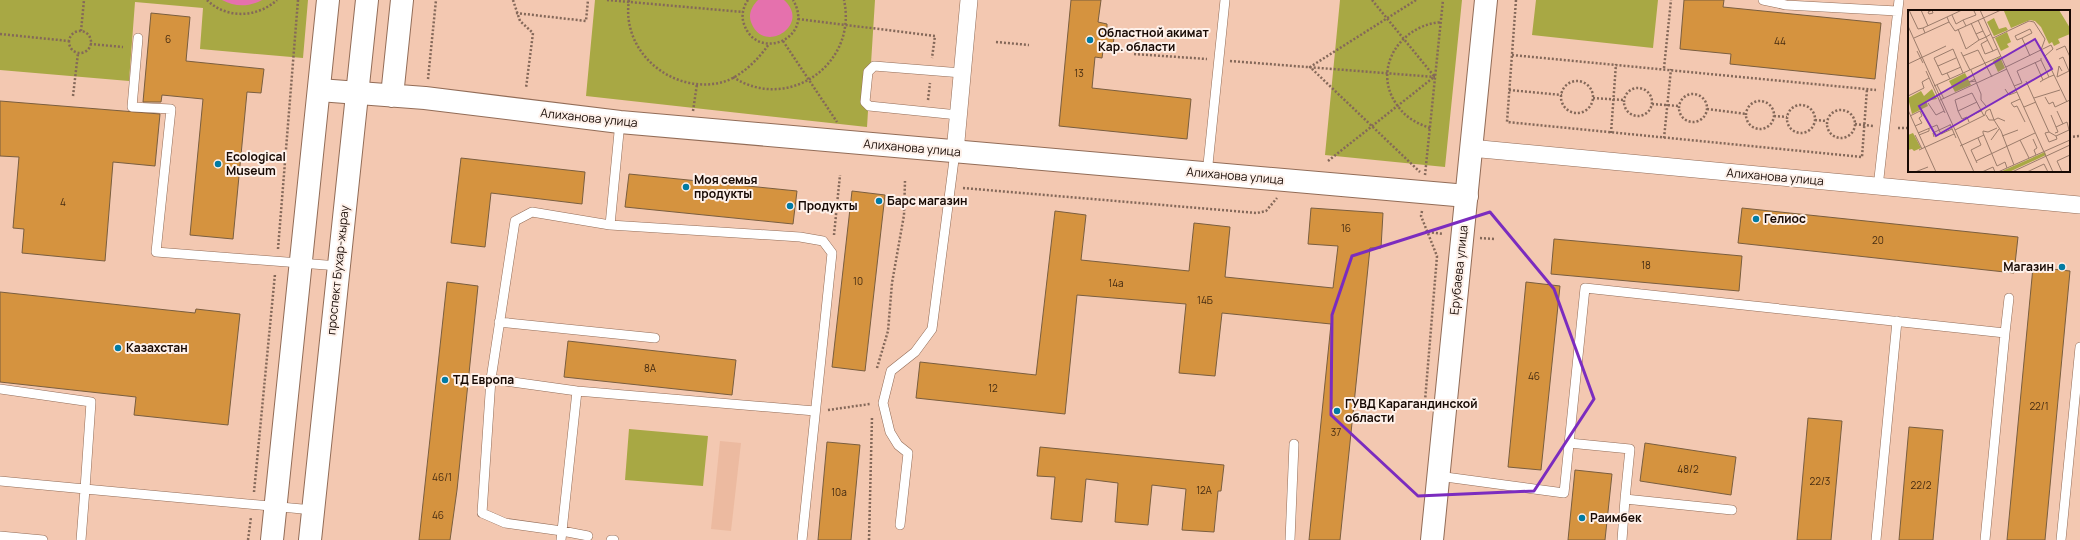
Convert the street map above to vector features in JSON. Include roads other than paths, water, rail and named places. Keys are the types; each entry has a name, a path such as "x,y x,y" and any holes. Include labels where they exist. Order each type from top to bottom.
{"main road":[{"path":"272,540 328,0"},
{"name":"проспект Бухар-жырау","path":"310,540 367,0"},
{"path":"392,96 402,0"},
{"name":"Ерубаева улица","path":"1432,540 1486,0"},
{"name":"Алиханова улица","path":"319,90 425,98 620,122 1467,196"}],"street":[{"path":"955,152 969,0"},
{"name":"Алиханова улица","path":"1470,148 1878,187 2077,203"}],"lane":[{"path":"1207,174 1225,0"},
{"path":"1762,0 1786,5 1897,11"},
{"path":"1878,187 1899,0"},
{"path":"138,38 132,107 171,109 156,252 339,266"},
{"path":"958,115 869,106 865,102 868,72 874,66 962,73"},
{"path":"610,225 620,122"},
{"path":"900,525 908,453 898,444 890,432 883,403 891,371 915,352 932,329 955,152"},
{"path":"588,536 562,535 505,524 482,513 491,379 515,221 532,212 610,225 800,236 823,241 832,253 802,540"},
{"path":"1438,476 1564,493 1585,288 2006,333"},
{"path":"1985,540 2009,298"},
{"path":"1876,540 1897,321"},
{"path":"499,322 655,338"},
{"path":"2061,540 2080,347"},
{"path":"491,379 577,391 815,411"},
{"path":"0,389 91,402 81,540"},
{"path":"562,535 577,391"},
{"path":"1569,443 1630,449 1622,540"},
{"path":"1290,540 1294,444"},
{"path":"0,481 312,510"},
{"path":"1625,499 1732,510"},
{"path":"0,536 43,540"}],"place":[{"name":"Областной акимат Кар. области","path":"1090,40"},
{"name":"Ecological Museum","path":"218,164"},
{"name":"Моя семья продукты","path":"686,187"},
{"name":"Барс магазин","path":"879,201"},
{"name":"Продукты","path":"790,206"},
{"name":"Гелиос","path":"1756,219"},
{"name":"Магазин","path":"2062,267"},
{"name":"Казахстан","path":"118,348"},
{"name":"ТД Европа","path":"445,380"},
{"name":"ГУВД Карагандинской области","path":"1337,411"},
{"name":"Раимбек","path":"1582,518"}]}
